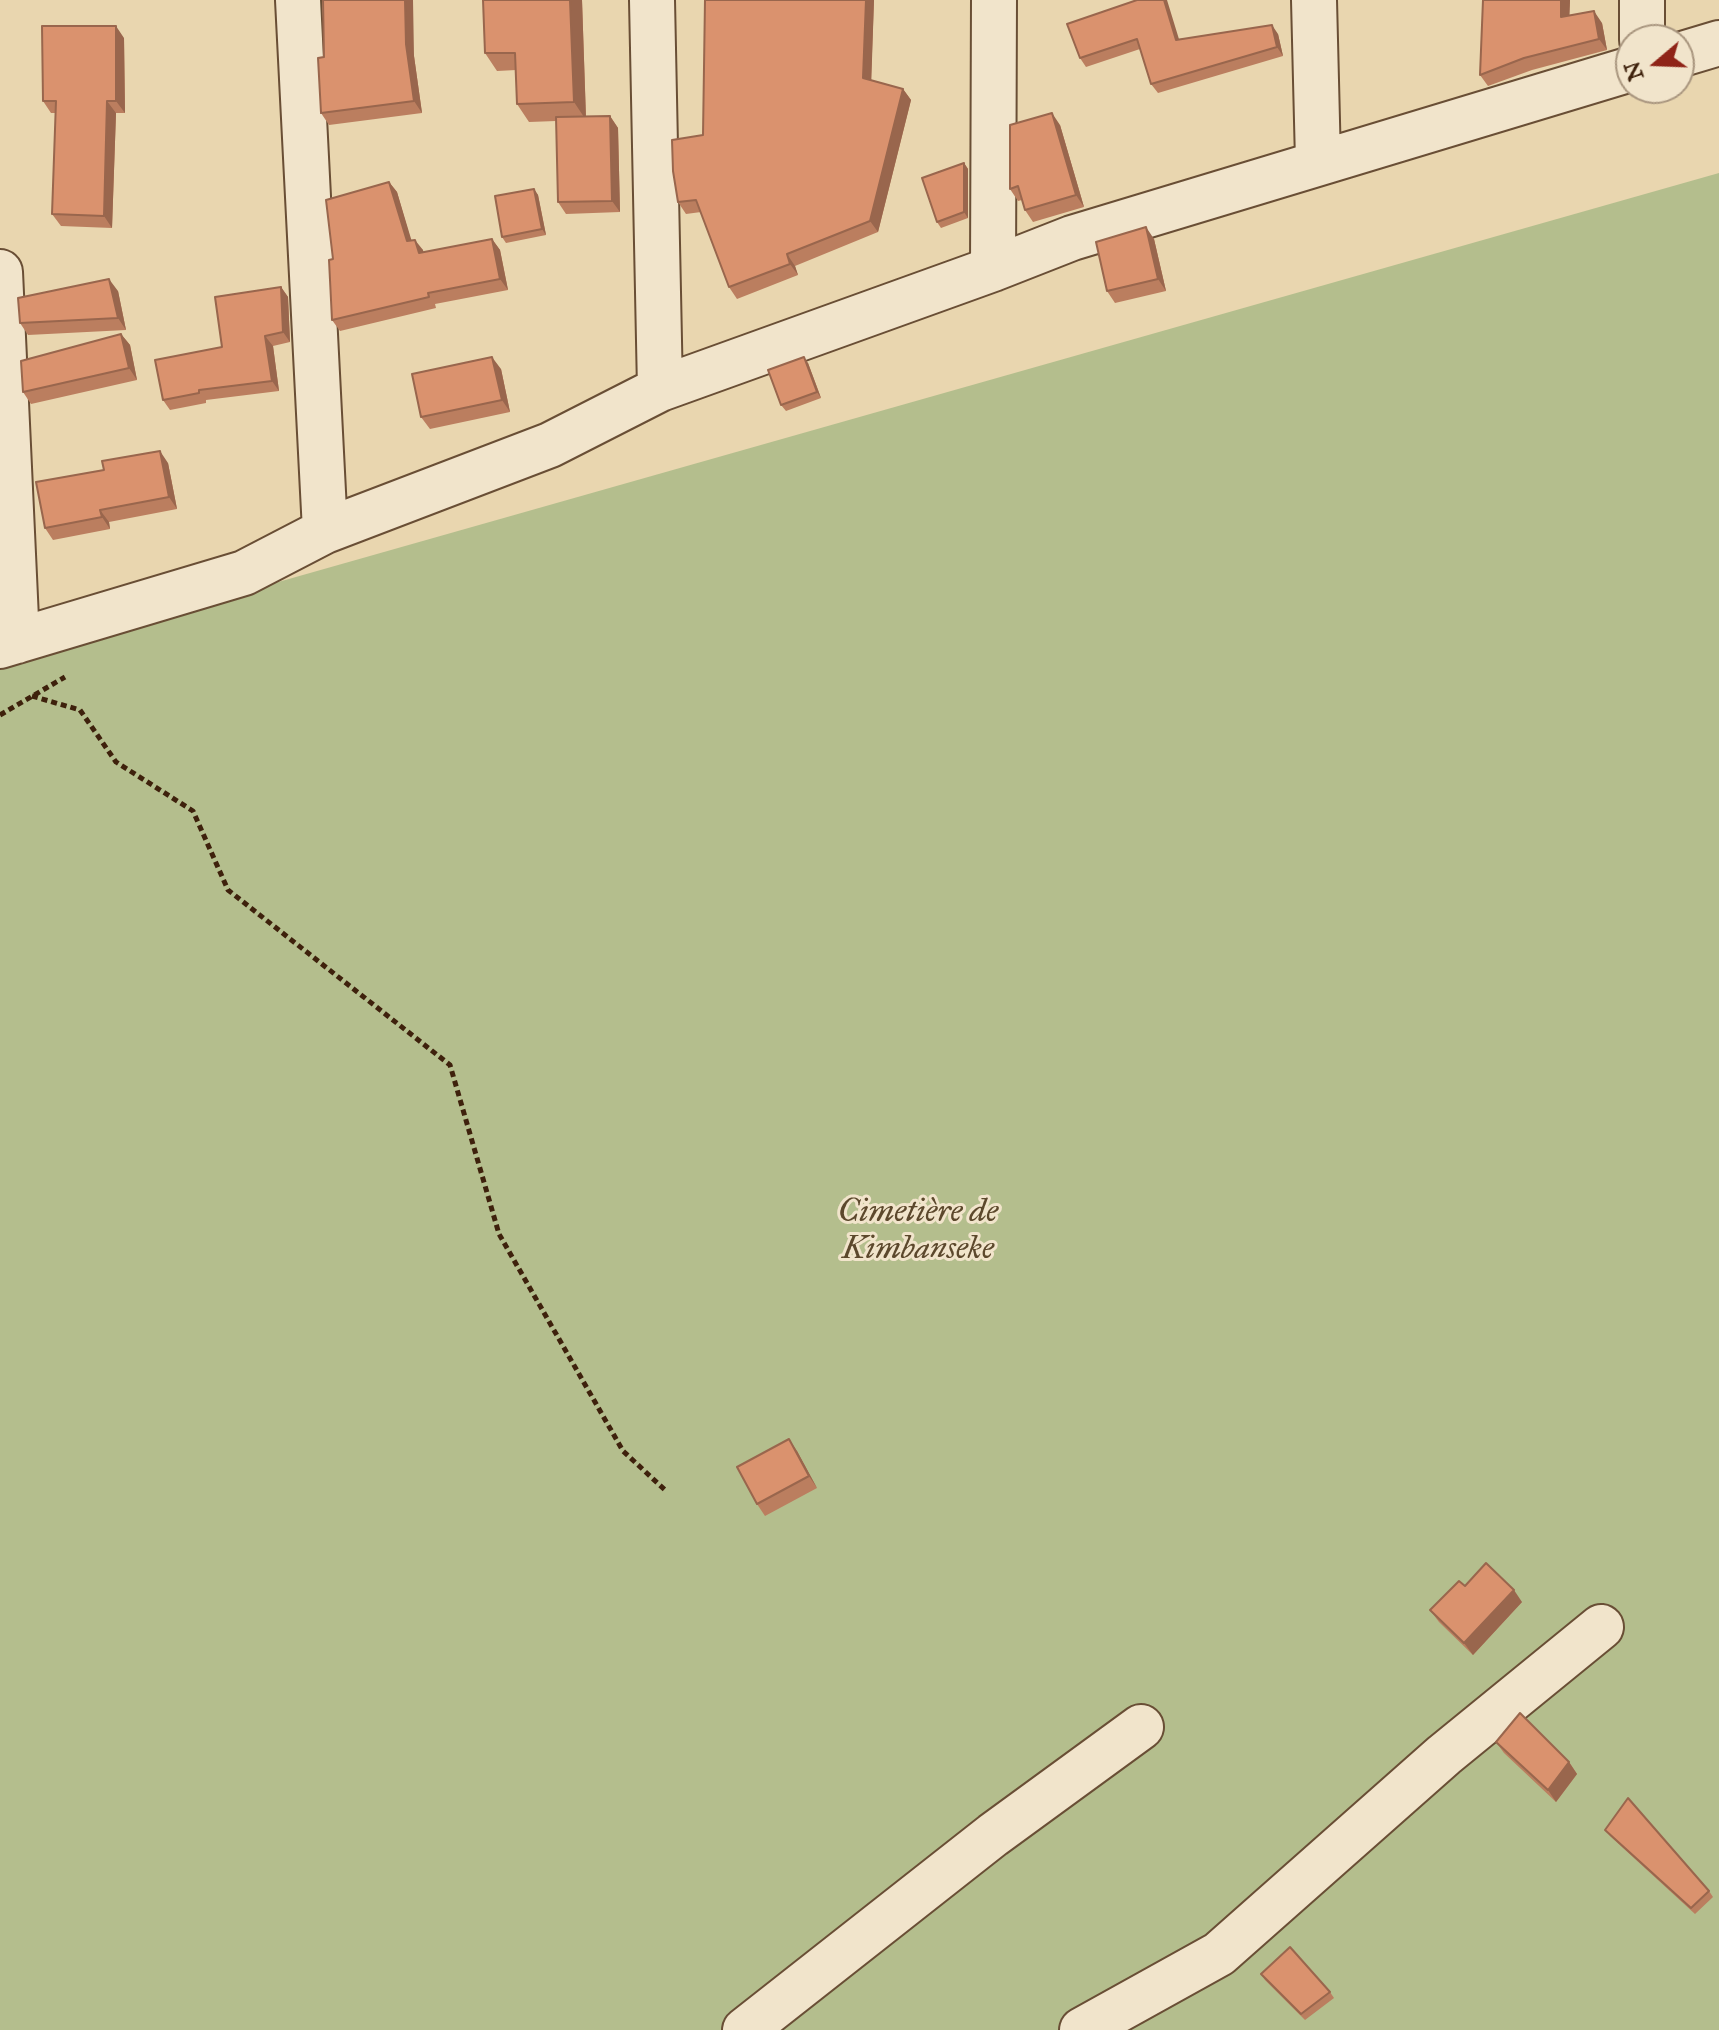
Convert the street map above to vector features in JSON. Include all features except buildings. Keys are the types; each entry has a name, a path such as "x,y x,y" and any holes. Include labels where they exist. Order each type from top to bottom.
{"street":[{"path":"298,0 325,531"},
{"path":"652,0 660,389"},
{"path":"993,269 994,0"},
{"path":"1314,0 1318,161"},
{"path":"1642,0 1642,24"},
{"path":"1695,50 1719,43"},
{"path":"0,272 8,644 244,573 325,531 550,445 660,389 1072,238 1318,161 1615,74"},
{"path":"1082,2030 1219,1954 1444,1755 1601,1627"},
{"path":"745,2030 993,1835 1141,1727"}],"path":[{"path":"32,696 80,710 116,762 193,811 228,890 450,1065 499,1234 623,1451 665,1490"}],"green space":[{"name":"Cimetière de Kimbanseke","path":"1719,173 1719,2030 0,2030 0,661"}]}
